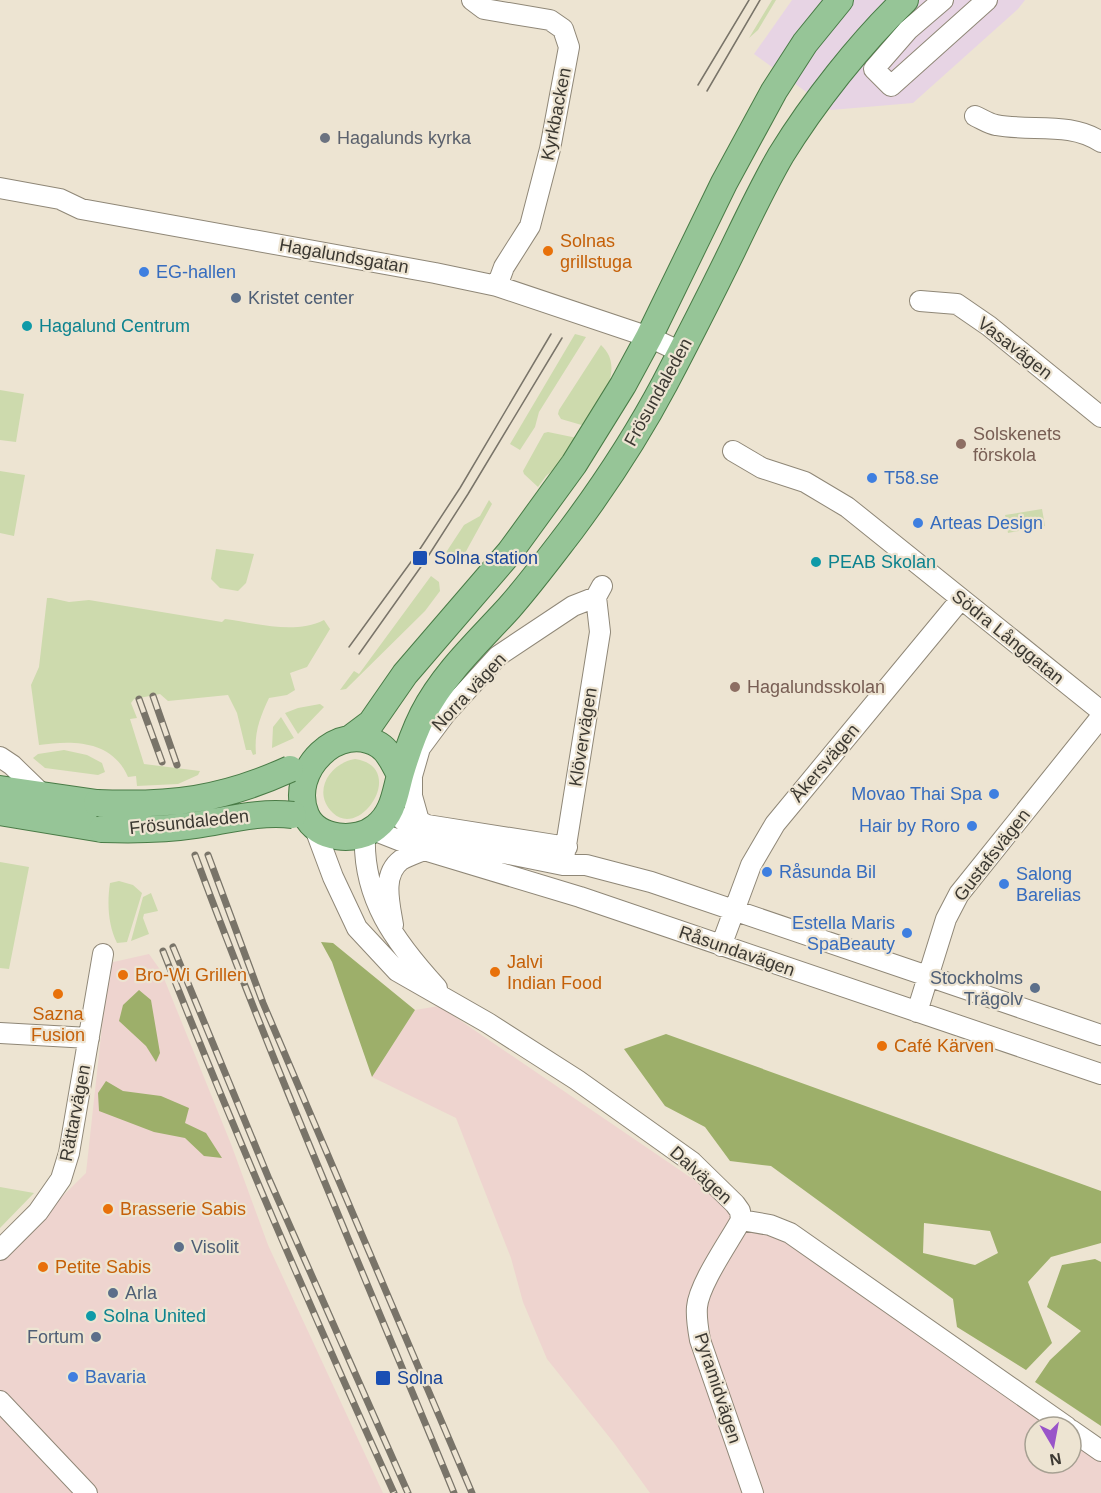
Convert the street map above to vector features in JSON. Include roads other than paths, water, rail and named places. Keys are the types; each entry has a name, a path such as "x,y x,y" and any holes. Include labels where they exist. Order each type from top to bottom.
{"main road":[{"name":"Frösundaleden","path":"351,738 371,723 405,674 470,600 546,503 604,416 649,337 724,183 774,91 805,43 840,0"},
{"name":"Frösundaleden","path":"401,793 422,715 435,693 464,657 511,606 583,514 640,426 681,352 781,155 860,48 905,0"},
{"path":"351,738 366,740 380,746 390,756 401,793 384,820 369,832 347,838 324,832 304,819 302,800 303,779 308,767 318,755 351,738"},
{"name":"Frösundaleden","path":"0,789 97,803 159,804 187,801 239,789 318,755"},
{"name":"Frösundaleden","path":"0,812 102,829 137,830 196,825 259,814 304,819"}],"street":[{"name":"Kyrkbacken","path":"472,0 484,9 550,20 563,30 569,47 550,149 530,226 504,267 497,286"},
{"path":"943,0 908,30 874,69 891,86 987,0"},
{"path":"975,116 995,125 1070,130 1091,135 1101,142"},
{"name":"Hagalundsgatan","path":"0,188 60,199 81,209 497,286 649,337 681,352"},
{"name":"Vasavägen","path":"920,301 957,304 990,326 1101,417"},
{"name":"Södra Långgatan","path":"733,451 762,468 805,482 847,507 1101,711"},
{"name":"Norra vägen","path":"401,793 412,776 420,748 446,713 498,657 599,591"},
{"name":"Klövervägen","path":"557,890 565,856 600,632 599,591"},
{"name":"Åkersvägen","path":"721,946 751,865 775,824 961,599"},
{"name":"Gustafsvägen","path":"917,1012 946,919 958,894 1101,717"},
{"path":"0,757 12,765 44,796"},
{"name":"Råsundavägen","path":"401,793 406,823 440,840 565,856 586,865 651,882 1101,1035"},
{"name":"Dalvägen","path":"304,819 357,928 397,971 488,1023 577,1080 692,1162 735,1204 740,1211 741,1220 770,1225 790,1233 1050,1415"},
{"name":"Råsundavägen","path":"369,832 557,890 917,1012 1100,1071"},
{"name":"Dalvägen","path":"369,832 364,853 367,875 377,905 394,937 448,1001"},
{"path":"394,937 389,893 391,872 401,861 424,850"},
{"name":"Rättarvägen","path":"0,1250 38,1212 61,1179 69,1153 104,954"},
{"path":"0,1033 89,1038"},
{"name":"Pyramidvägen","path":"741,1220 701,1293 697,1307 697,1322 700,1340 753,1493"},
{"path":"0,1401 87,1493"},
{"name":"Dalvägen","path":"1083,1438 1101,1451"}],"tram line":[{"path":"698,85 749,0"},
{"path":"707,91 760,0"},
{"path":"349,647 416,555 460,488 551,334"},
{"path":"359,654 425,561 562,338"}],"railway":[{"path":"153,696 177,765"},
{"path":"139,699 162,762"},
{"path":"195,855 289,1096 454,1493"},
{"path":"208,855 263,1003 472,1493"},
{"path":"173,947 269,1179 408,1493"},
{"path":"163,951 275,1224 394,1493"}],"place":[{"name":"Hagalunds kyrka","path":"325,138"},
{"name":"Solnas grillstuga","path":"548,251"},
{"name":"EG-hallen","path":"144,272"},
{"name":"Kristet center","path":"236,298"},
{"name":"Hagalund Centrum","path":"27,326"},
{"name":"Solskenets förskola","path":"961,444"},
{"name":"T58.se","path":"872,478"},
{"name":"Arteas Design","path":"918,523"},
{"name":"Solna station","path":"420,558"},
{"name":"PEAB Skolan","path":"816,562"},
{"name":"Hagalundsskolan","path":"735,687"},
{"name":"Movao Thai Spa","path":"994,794"},
{"name":"Hair by Roro","path":"972,826"},
{"name":"Råsunda Bil","path":"767,872"},
{"name":"Salong Barelias","path":"1004,884"},
{"name":"Estella Maris SpaBeauty","path":"907,933"},
{"name":"Jalvi Indian Food","path":"495,972"},
{"name":"Bro-Wi Grillen","path":"123,975"},
{"name":"Stockholms Trägolv","path":"1035,988"},
{"name":"Sazna Fusion","path":"58,994"},
{"name":"Café Kärven","path":"882,1046"},
{"name":"Brasserie Sabis","path":"108,1209"},
{"name":"Visolit","path":"179,1247"},
{"name":"Petite Sabis","path":"43,1267"},
{"name":"Arla","path":"113,1293"},
{"name":"Solna United","path":"91,1316"},
{"name":"Fortum","path":"96,1337"},
{"name":"Bavaria","path":"73,1377"},
{"name":"Solna","path":"383,1378"}]}
